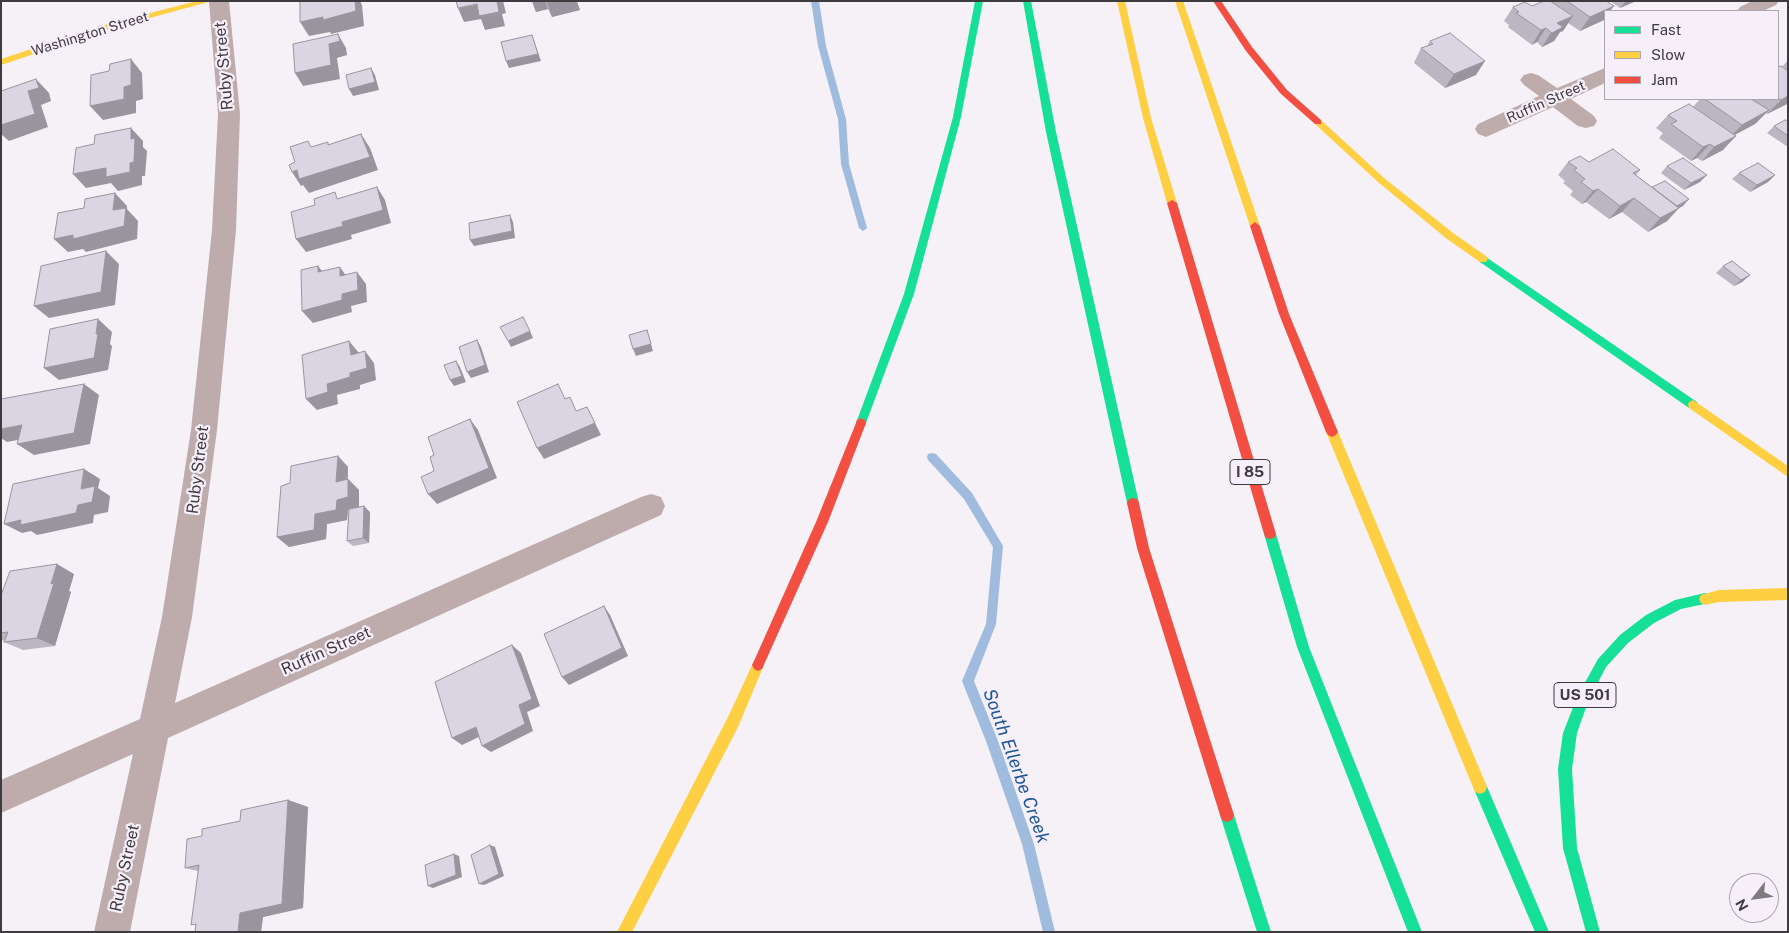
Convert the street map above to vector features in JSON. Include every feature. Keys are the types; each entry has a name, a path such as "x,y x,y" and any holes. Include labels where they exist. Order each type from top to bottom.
{"main road":[{"name":"Washington Street","path":"1,62 110,26 208,1"},
{"path":"624,932 732,722 822,522 859,428 909,294 938,193 958,117 979,1"},
{"path":"1027,1 1051,132 1143,548 1264,932"},
{"name":"I 85","path":"1121,1 1150,127 1303,647 1415,932"},
{"path":"1179,1 1284,314 1401,601 1542,932"},
{"path":"1216,1 1249,50 1284,92 1381,180 1450,236 1788,472"},
{"name":"US 501","path":"1593,932 1570,848 1565,769 1570,733 1583,699 1602,663 1624,639 1650,619 1679,604 1718,596 1788,594"}],"street":[{"name":"Ruby Street","path":"112,932 177,617 194,509 224,230 229,114 219,1"},
{"path":"1748,10 1769,1"},
{"name":"Ruffin Street","path":"1486,129 1604,75"},
{"path":"1531,80 1586,121"},
{"name":"Ruffin Street","path":"1,797 651,506"}],"building":[{"path":"300,1 355,1 356,11 323,20 323,17 300,22"},
{"path":"456,1 497,1 499,12 479,16 477,4 458,8"},
{"path":"1544,1 1550,1 1573,16 1557,23 1563,27 1552,33 1546,28 1541,30 1516,13 1519,12 1513,7 1525,2 1532,6"},
{"path":"1567,1 1606,1 1614,6 1590,17"},
{"path":"1450,33 1485,61 1454,74 1421,48 1433,44 1430,41"},
{"path":"338,34 340,41 329,44 331,65 295,73 293,44"},
{"path":"532,35 538,54 506,61 501,42"},
{"path":"131,59 131,85 124,87 124,99 90,106 91,75 109,71 110,64"},
{"path":"1779,67 1788,71 1788,96 1781,100 1779,99"},
{"path":"371,68 375,82 349,89 346,75"},
{"path":"36,79 39,88 28,91 35,114 1,125 1,91"},
{"path":"1706,100 1753,100 1769,110 1742,125"},
{"path":"1689,104 1736,136 1714,147 1710,144 1703,147 1671,124 1677,121 1668,115"},
{"path":"1785,120 1788,122 1788,136 1774,126"},
{"path":"131,128 131,139 135,138 134,162 130,163 130,172 106,177 106,168 73,174 76,148 94,144 95,135"},
{"path":"361,134 370,157 299,179 297,170 292,172 289,165 295,162 290,147 308,141 311,147 328,142 328,145"},
{"path":"1613,149 1640,170 1633,173 1679,208 1660,218 1634,198 1620,206 1598,189 1593,191 1581,182 1585,179 1574,170 1577,168 1568,162 1580,156 1589,162"},
{"path":"1683,158 1707,175 1691,183 1667,166"},
{"path":"1758,163 1775,175 1757,185 1739,173"},
{"path":"1665,181 1689,199 1677,206 1652,187"},
{"path":"377,187 383,210 342,222 343,226 296,239 291,212 315,205 314,199 335,192 337,199"},
{"path":"115,193 113,210 126,208 124,226 73,239 73,235 54,239 58,213 84,208 85,199"},
{"path":"510,215 512,231 470,240 469,223"},
{"path":"106,251 101,292 34,306 41,266"},
{"path":"1732,261 1750,275 1741,280 1723,266"},
{"path":"318,266 318,272 340,267 340,276 357,272 358,290 342,294 342,300 302,311 301,270"},
{"path":"523,317 530,331 508,341 500,327"},
{"path":"98,319 96,334 98,334 94,358 44,368 50,329"},
{"path":"647,330 651,344 633,349 629,335"},
{"path":"477,340 485,365 467,372 459,347"},
{"path":"349,341 351,355 365,351 367,368 350,373 350,377 327,384 328,392 306,399 302,355"},
{"path":"456,361 462,376 450,380 444,365"},
{"path":"84,384 74,433 17,444 22,425 1,429 1,399"},
{"path":"558,384 565,399 570,397 576,411 587,407 595,423 537,448 517,402"},
{"path":"470,419 489,468 428,494 421,477 434,471 430,457 434,455 428,437"},
{"path":"338,456 336,482 348,479 348,497 337,500 336,510 315,514 314,530 277,537 281,486 290,483 291,466"},
{"path":"84,469 81,489 95,486 92,502 78,505 76,513 20,525 21,520 4,524 13,484"},
{"path":"364,506 363,538 347,541 349,509"},
{"path":"57,564 51,584 54,583 37,638 4,642 8,632 1,633 1,595 10,571"},
{"path":"604,606 622,648 562,677 544,634"},
{"path":"512,645 532,699 519,705 525,724 482,746 476,727 452,738 435,682"},
{"path":"288,800 282,904 240,913 238,932 195,932 196,924 191,925 199,865 185,868 187,839 202,836 202,829 240,821 241,810"},
{"path":"490,845 499,874 479,884 471,855"},
{"path":"454,854 456,875 428,886 425,865"}],"waterway":[{"name":"South Ellerbe Creek","path":"815,1 822,46 842,119 845,164 863,228"},
{"name":"South Ellerbe Creek","path":"932,457 968,496 998,546 991,624 968,681 992,741 1028,844 1049,932"}],"traffic: fast":[{"path":"861,423 909,294 957,117 979,1"},
{"path":"1027,1 1051,132 1133,503"},
{"path":"1483,259 1693,405"},
{"path":"1270,534 1303,647 1415,932"},
{"path":"1593,932 1570,848 1565,769 1570,733 1583,699 1602,663 1624,639 1650,619 1679,604 1705,599"},
{"path":"1480,787 1542,932"},
{"path":"1227,815 1264,932"}],"traffic: slow":[{"path":"1,62 110,26 208,1"},
{"path":"1121,1 1147,118 1172,203"},
{"path":"1179,1 1255,226"},
{"path":"1318,122 1381,180 1450,236 1483,259"},
{"path":"1693,405 1788,472"},
{"path":"1332,432 1480,787"},
{"path":"1705,599 1719,596 1788,594"},
{"path":"624,932 733,722 758,665"}],"traffic: jam":[{"path":"1217,1 1249,49 1284,92 1318,122"},
{"path":"1172,203 1270,534"},
{"path":"1255,226 1284,314 1332,432"},
{"path":"758,665 822,522 861,423"},
{"path":"1133,503 1143,548 1227,815"}]}
